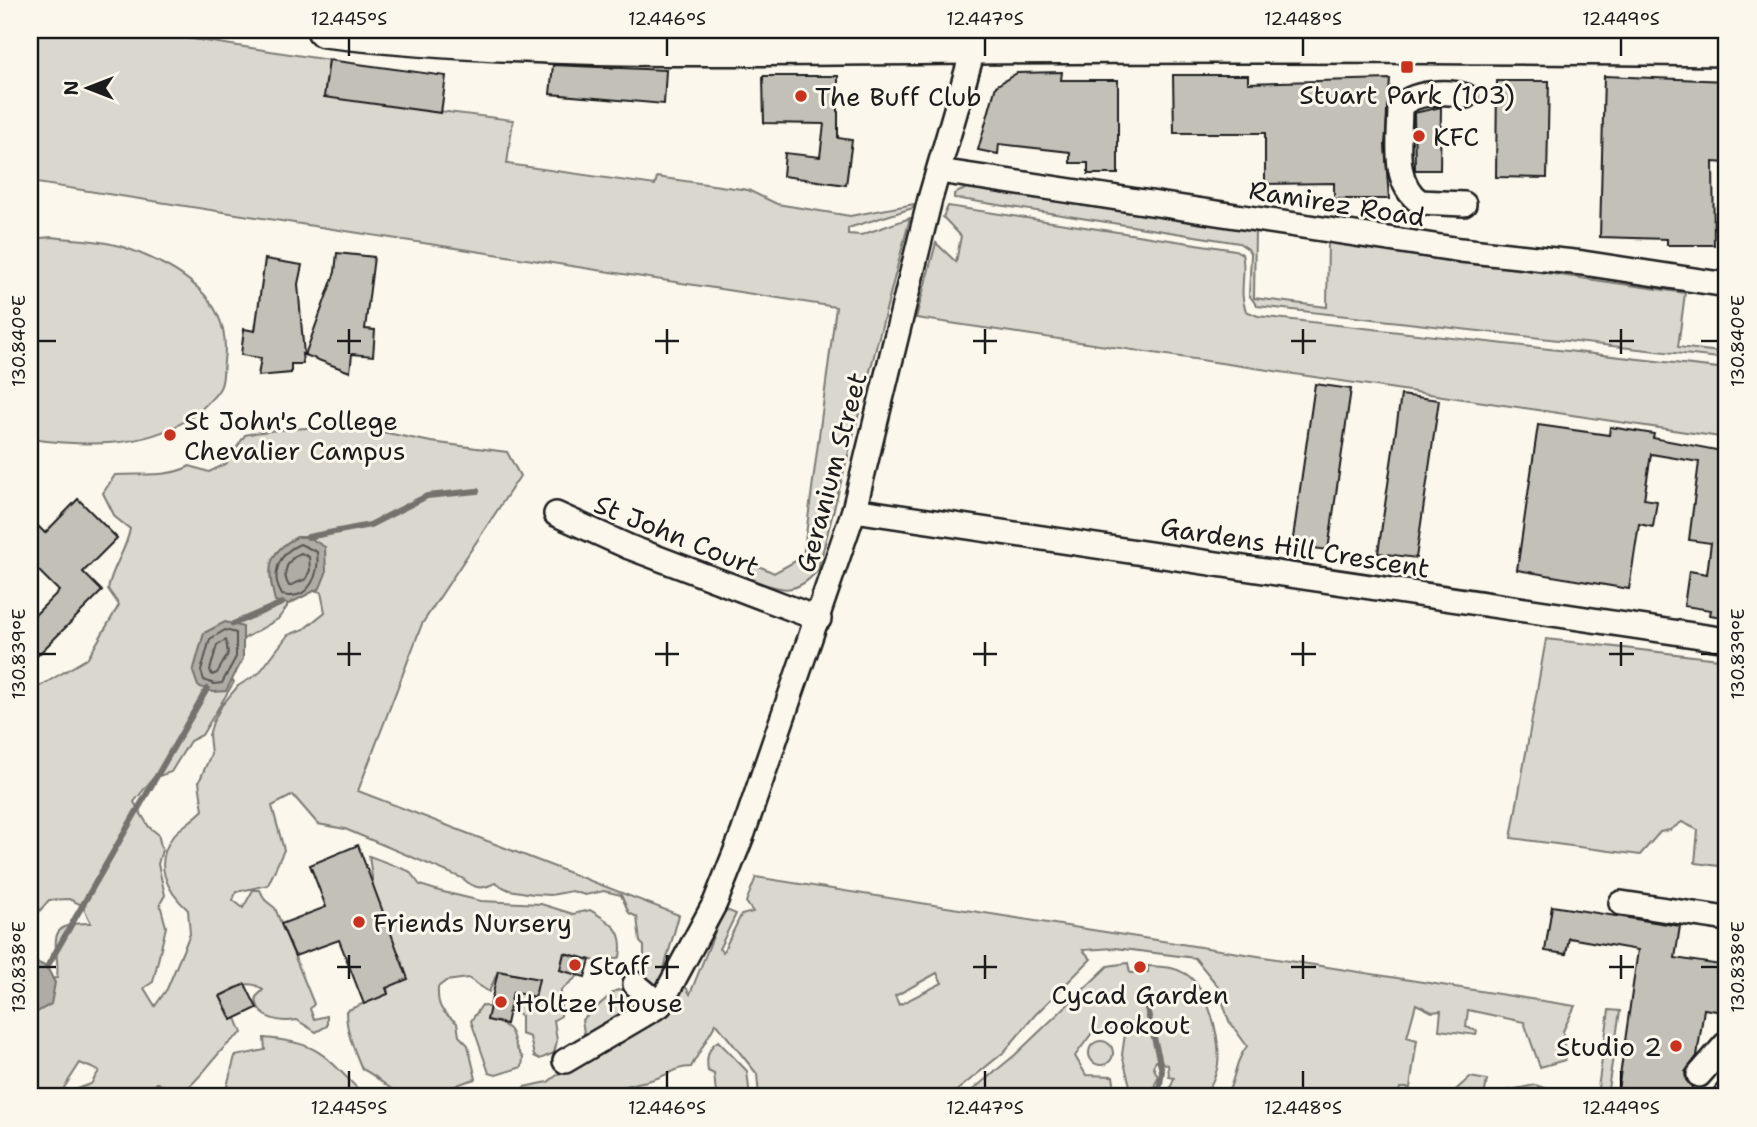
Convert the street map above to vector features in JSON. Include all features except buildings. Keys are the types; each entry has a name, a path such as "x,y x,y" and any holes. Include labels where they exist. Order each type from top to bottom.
{"highway":[{"path":"324,30 523,45 690,50 974,38 1445,38 1727,49"}],"street":[{"name":"Geranium Street","path":"660,1005 715,903 743,833 818,619 853,510 974,38"},
{"path":"1465,199 1420,202 1412,196 1401,176 1400,107 1412,96 1458,93 1466,96"},
{"name":"Ramirez Road","path":"939,171 1461,250 1583,263 1727,285"},
{"name":"Gardens Hill Crescent","path":"853,510 1727,640"},
{"name":"St John Court","path":"556,514 629,547 818,619"},
{"path":"1621,903 1727,919"},
{"path":"565,1060 660,1005 635,984"},
{"path":"1699,1075 1727,1041"},
{"path":"1724,1097 1727,1093"}],"shaded area":[{"path":"30,30 134,30 329,60 325,97 513,120 507,164 655,185 657,177 748,190 777,204 850,216 914,204 913,208 848,228 848,234 861,235 910,218 818,570 801,585 785,589 747,578 752,563 774,573 803,557 836,307 30,182"},
{"path":"1475,30 1668,30 1668,34 1494,35"},
{"path":"967,188 1255,231 1254,298 1327,307 1328,242 1685,293 1678,347 1727,353 1727,359 1257,306 1249,295 1251,255 1248,249 1239,243 954,198 954,194"},
{"path":"948,206 1235,250 1242,254 1246,311 1258,316 1727,369 1727,438 916,318 936,243 956,262 961,236 943,217"},
{"path":"52,237 109,243 146,256 182,275 211,303 220,319 225,339 223,378 218,392 198,412 172,428 133,440 92,444 30,439 30,239"},
{"path":"343,424 431,442 507,452 520,476 422,624 358,791 679,915 660,983 684,984 690,994 724,909 736,914 719,949 723,952 741,915 753,912 746,902 756,877 1575,1006 1563,1031 1565,1060 1540,1067 1524,1022 1468,1010 1466,1027 1477,1031 1476,1035 1439,1030 1441,1011 1432,1012 1416,1004 1407,1037 1417,1040 1410,1088 1400,1088 1397,1097 1226,1097 1247,1046 1229,1021 1217,985 1195,958 1115,948 1083,950 1091,959 1035,1015 1004,1052 949,1097 759,1097 757,1074 716,1023 691,1067 626,1086 622,1088 620,1097 518,1097 524,1087 548,1082 587,1052 582,1020 615,991 650,982 644,971 644,946 640,942 637,917 629,913 621,895 604,891 585,895 572,891 551,895 533,894 509,890 495,883 486,887 474,886 462,878 345,829 318,824 293,795 272,806 284,850 268,885 236,892 233,900 243,908 253,890 260,890 265,900 275,908 314,1004 310,1009 314,1019 327,1016 327,1026 316,1032 297,1020 270,1018 257,1004 256,997 263,990 247,984 220,996 231,1020 236,1018 242,1033 180,1094 157,1083 143,1097 69,1097 69,1092 91,1084 99,1071 80,1063 58,1097 30,1097 30,993 40,979 57,978 58,932 75,924 91,923 82,905 69,899 49,900 30,922 30,692 88,658 119,605 108,589 130,529 115,517 103,493 115,475 163,474 190,466 209,472 226,464 245,435","holes":["302,587 321,592 325,612 304,629 288,635 259,673 238,686 222,705 209,735 211,754 199,782 203,810 176,833 167,846 163,866 165,876 174,894 188,910 190,934 167,989 155,1006 144,988 153,982 166,927 160,904 165,895 158,864 162,850 158,834 149,827 134,802 153,778 171,772 190,741 202,735 234,682 209,659 278,619 287,607 288,588","937,973 942,983 899,1005 895,996"]},
{"path":"1546,639 1727,660 1727,867 1695,863 1698,830 1682,822 1670,830 1660,832 1640,855 1511,838"},
{"path":"369,856 409,871 420,885 439,891 481,901 541,904 573,914 590,910 605,919 619,934 620,957 603,963 564,953 560,970 579,975 561,990 561,1016 554,1020 557,1041 554,1053 540,1059 534,1056 530,1037 521,1034 521,1016 510,1006 513,992 535,997 538,979 498,971 489,992 468,978 446,981 438,987 439,1004 457,1023 459,1036 468,1045 476,1079 420,1097 402,1095 362,1069 347,1026 346,1011 388,993"},
{"path":"1128,963 1130,973 1148,972 1148,966 1177,970 1186,974 1201,990 1215,1028 1218,1054 1216,1072 1206,1094 1198,1097 1167,1097 1174,1078 1169,1077 1168,1065 1157,1060 1153,1066 1158,1077 1150,1097 1133,1097 1122,1055 1126,1027 1092,1033 1075,1056 1086,1075 1113,1076 1116,1097 1070,1097 1052,1093 1046,1097 964,1097 1015,1055 1108,966"},
{"path":"482,1005 490,1008 488,1020 510,1030 523,1058 522,1067 496,1075 489,1073 471,1021"},
{"path":"1609,1010 1620,1011 1607,1096 1597,1095"},
{"path":"264,1038 307,1046 327,1058 358,1089 353,1097 233,1097 227,1086 235,1056 265,1050"},
{"path":"718,1041 747,1071 750,1097 711,1097 716,1093 714,1074 708,1071 707,1058 709,1050"},
{"path":"1101,1041 1110,1044 1113,1053 1110,1062 1101,1065 1092,1062 1089,1053 1092,1044"},
{"path":"1470,1077 1487,1080 1484,1097 1448,1097"},
{"path":"1535,1085 1572,1097 1504,1097 1505,1091"}],"water":[{"path":"297,537 308,537 325,547 326,573 320,588 289,604 275,601 271,563 279,549"},
{"path":"225,622 243,627 243,659 226,691 213,692 198,686 193,672 204,633"},
{"path":"30,959 47,967 55,983 51,1004 30,1016"}],"waterway":[{"path":"308,537 370,525 427,496 477,491"},
{"path":"233,624 282,603"},
{"path":"47,967 207,689"},
{"path":"1144,996 1162,1071 1158,1097"}],"place":[{"name":"Stuart Park (103)","path":"1407,67"},
{"name":"The Buff Club","path":"801,96"},
{"name":"KFC","path":"1419,136"},
{"name":"St John's College Chevalier Campus","path":"170,435"},
{"name":"Friends Nursery","path":"359,922"},
{"name":"Staff","path":"575,965"},
{"name":"Cycad Garden Lookout","path":"1140,967"},
{"name":"Holtze House","path":"501,1002"},
{"name":"Studio 2","path":"1676,1046"}]}
